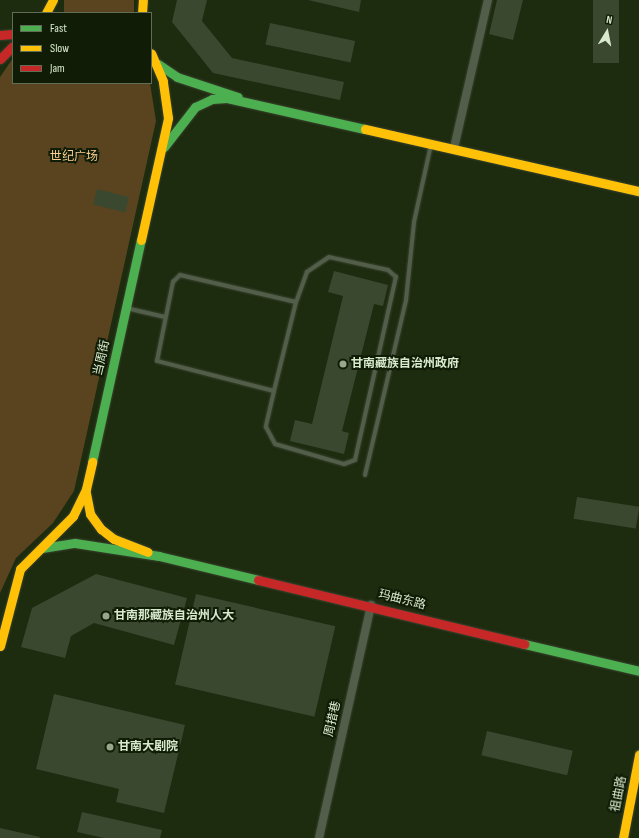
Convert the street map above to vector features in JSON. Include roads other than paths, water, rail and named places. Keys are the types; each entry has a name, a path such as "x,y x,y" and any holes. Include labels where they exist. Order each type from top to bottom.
{"street":[{"path":"47,12 53,0"},
{"path":"142,12 144,0"},
{"path":"454,148 488,0"},
{"path":"0,35 12,34"},
{"path":"0,59 12,47"},
{"path":"152,55 177,77 244,100 639,191"},
{"name":"当周街","path":"0,646 17,575 34,551 70,519 86,489 161,152 168,105 164,81 152,55"},
{"path":"161,152 179,124 201,102 244,100"},
{"path":"86,489 88,509 101,529 114,539 158,556"},
{"path":"34,551 66,543 158,556"},
{"name":"玛曲东路","path":"158,556 372,605 639,671"},
{"name":"周措巷","path":"319,838 372,605"},
{"name":"祖曲路","path":"623,838 639,755"}],"lane":[{"path":"365,475 406,300 414,222 432,143"},
{"path":"329,257 388,270 396,276 356,460 344,464 275,444 266,427 274,391 296,302 307,272 329,257"},
{"path":"274,391 160,364 156,355 174,279 180,276 296,302"},
{"path":"126,308 165,317"}],"place":[{"name":"甘南藏族自治州政府","path":"343,364"},
{"name":"甘南那藏族自治州人大","path":"106,616"},
{"name":"甘南大剧院","path":"110,747"}],"park label":[{"name":"世纪广场","path":"74,157"}]}
